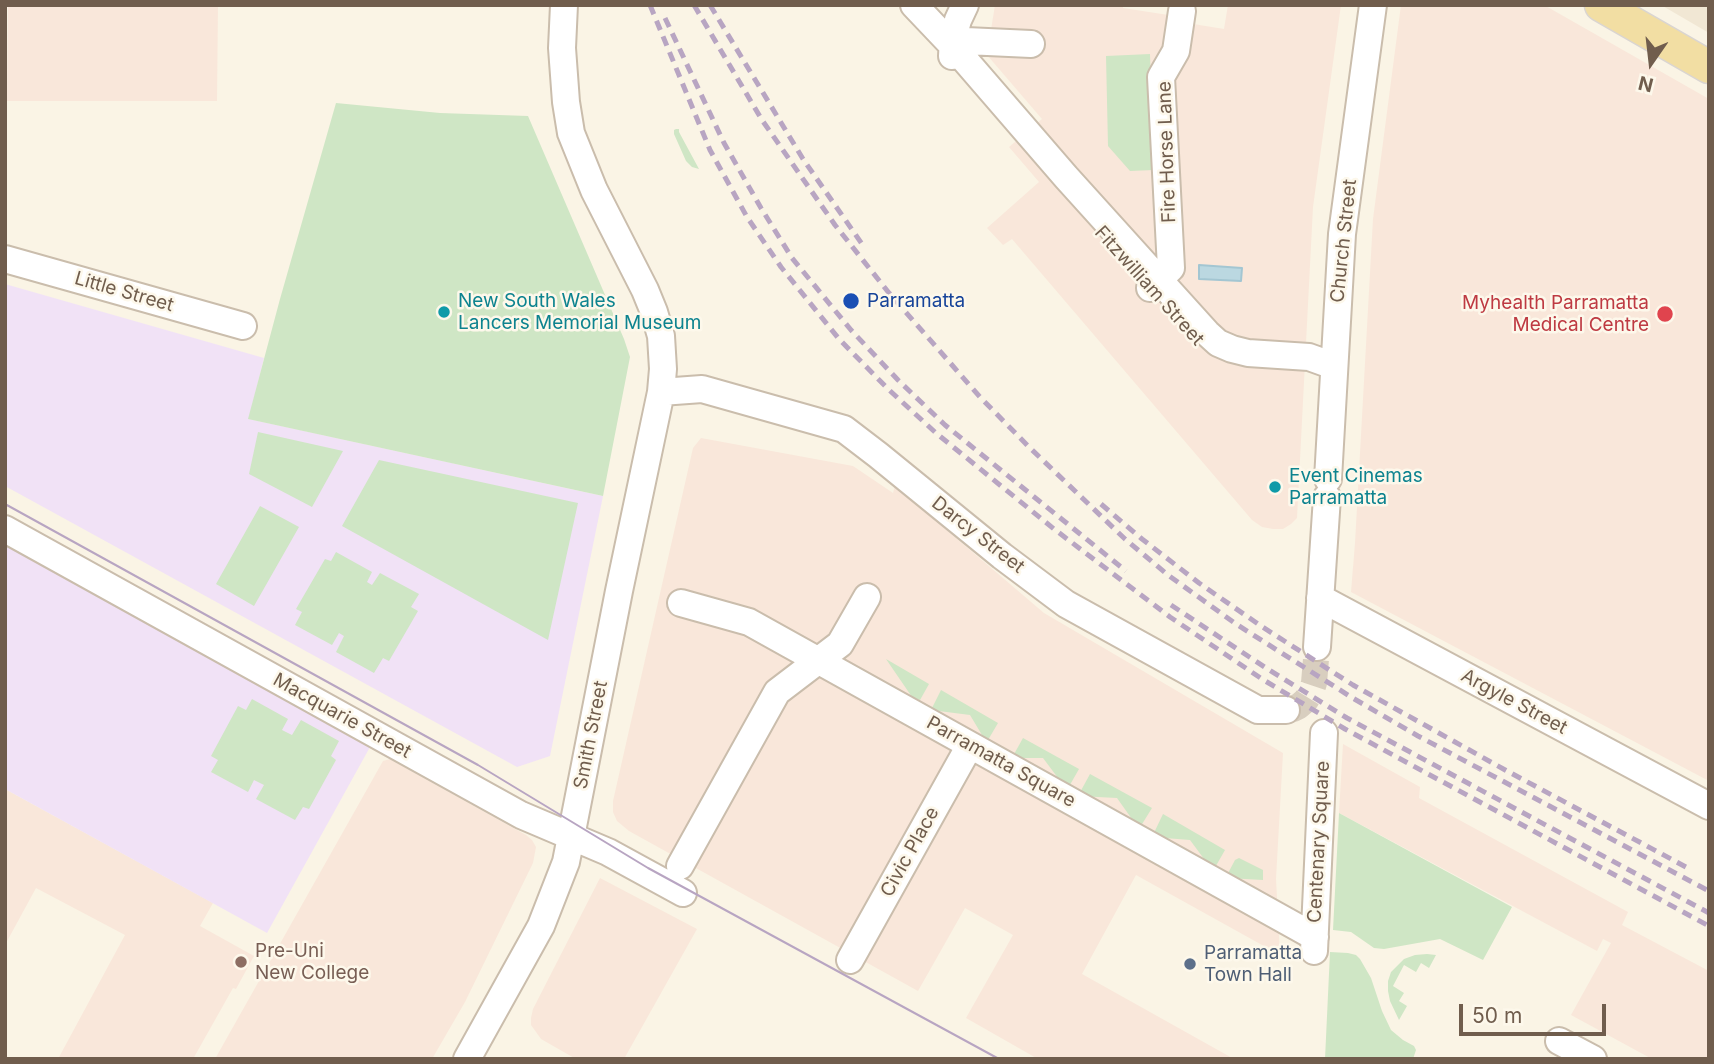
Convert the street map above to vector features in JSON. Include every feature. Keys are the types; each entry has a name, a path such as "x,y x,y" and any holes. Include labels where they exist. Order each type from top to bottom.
{"main road":[{"path":"1601,5 1709,67"}],"street":[{"name":"Smith Street","path":"467,1059 541,926 561,876 661,392 661,336 654,313 599,201 571,133 562,48 564,5"},
{"name":"Church Street","path":"1317,648 1342,234 1373,5"},
{"name":"Fitzwilliam Street","path":"919,11 965,30 1066,177 1154,284 1206,333 1225,346 1248,353 1309,357 1334,366"},
{"name":"Fire Horse Lane","path":"1154,284 1171,268 1161,77 1176,51 1182,12"},
{"path":"965,30 1031,44"},
{"path":"1160,41 1161,77"},
{"name":"Little Street","path":"5,259 243,326"},
{"name":"Darcy Street","path":"661,392 702,389 844,429 1066,604 1258,710 1286,710"},
{"name":"Macquarie Street","path":"5,529 521,815 608,852 683,893"},
{"path":"680,866 777,692 840,644 867,597"},
{"name":"Parramatta Square","path":"681,603 749,622 970,744 1315,944"},
{"name":"Argyle Street","path":"1320,606 1709,806"},
{"name":"Centenary Square","path":"1315,944 1324,733"},
{"name":"Civic Place","path":"850,960 970,744"},
{"path":"1559,1041 1593,1059"}],"shaded area":[{"path":"8,5 218,5 217,101 7,101"},
{"path":"995,5 1123,5 1123,8 1175,16 1175,21 1224,29 1228,5 1341,5 1313,207 1297,518 1283,529 1262,527 1252,520 1012,239 1003,245 987,228 1039,182 1009,147 1042,119 987,55"},
{"path":"1401,5 1544,5 1709,99 1709,781 1351,592 1373,219"},
{"path":"1661,5 1709,5 1709,33"},
{"path":"5,284 264,358 249,419 603,496 550,756 517,767 5,486"},
{"path":"701,438 853,466 893,493 895,486 1044,613 1283,753 1276,879 1280,955 1136,875 1082,974 1234,1059 1038,1059 966,1018 1013,935 965,908 918,991 629,831 617,821 613,812 613,801 693,448"},
{"path":"5,545 370,747 267,933 5,789"},
{"path":"1343,744 1420,787 1419,798 1628,912 1622,925 1709,971 1709,1059 1652,1059 1571,1015 1611,943 1603,939 1597,951 1339,813"},
{"path":"390,759 526,835 536,847 533,863 465,1002 432,1059 215,1059 383,761"},
{"path":"5,789 213,903 200,926 254,956 193,1059 58,1059 125,935 36,888 5,945"},
{"path":"600,878 697,929 624,1059 576,1059 541,1039 531,1025 531,1018 533,1009"}],"green space":[{"path":"1150,54 1154,170 1130,171 1108,146 1106,56"},
{"name":"New South Wales Lancers Memorial Museum","path":"336,103 440,113 528,116 630,357 603,496 248,419"},
{"path":"676,129 679,129 699,169 686,161 674,134"},
{"path":"258,432 343,451 312,507 249,474"},
{"path":"379,460 578,503 548,640 342,526"},
{"path":"260,506 299,527 254,606 216,584"},
{"path":"336,552 372,572 367,582 372,585 380,573 419,594 411,607 418,611 389,661 383,658 374,673 336,652 344,636 339,633 332,645 295,625 302,612 296,609 325,559 331,561"},
{"path":"886,659 929,684 920,700 912,697"},
{"path":"941,690 998,723 988,740 985,740 970,715 931,710"},
{"path":"252,699 288,719 282,730 292,735 301,720 339,741 331,756 336,760 309,809 303,807 295,820 256,799 264,785 254,780 248,792 211,772 218,760 211,756 238,706 246,710"},
{"path":"1023,738 1079,769 1067,790 1043,758 1014,758"},
{"path":"1090,774 1152,808 1139,829 1117,798 1078,796"},
{"path":"1339,813 1512,907 1483,960 1440,939 1384,949 1374,948 1351,932 1333,930"},
{"path":"1163,814 1225,850 1213,871 1190,840 1152,837"},
{"path":"1239,858 1263,870 1263,880 1227,878 1235,860"},
{"path":"1330,952 1348,953 1360,959 1371,978 1391,1030 1414,1046 1416,1050 1413,1059 1325,1059"},
{"path":"1427,954 1436,955 1429,968 1421,963 1416,972 1404,965 1393,986 1404,993 1399,1001 1407,1006 1399,1020 1388,991 1391,972 1404,959"}],"water":[{"path":"1199,265 1242,268 1241,281 1199,279"}],"tunnel":[{"path":"1286,710 1299,706 1311,692 1317,647"}],"tram line":[{"path":"5,504 478,765 648,868 999,1059"}],"railway":[{"path":"650,5 710,150 747,217 781,267 839,339 936,433 1054,529 1170,617 1262,679 1345,729 1709,926"},
{"path":"694,5 762,120 835,225 889,293 980,397 1125,539 1168,575 1236,624 1351,697 1418,736 1709,891"},
{"path":"710,5 803,159 862,244"},
{"path":"665,18 724,143 761,208 792,258 851,330 945,425 1126,571"},
{"path":"1101,504 1199,583 1353,685 1686,867"},
{"path":"1171,605 1347,718 1709,913"}],"place":[{"name":"Parramatta","path":"851,301"},
{"name":"New South Wales Lancers Memorial Museum","path":"444,312"},
{"name":"Myhealth Parramatta Medical Centre","path":"1665,314"},
{"name":"Event Cinemas Parramatta","path":"1275,487"},
{"name":"Pre-Uni New College","path":"241,962"},
{"name":"Parramatta Town Hall","path":"1190,964"}]}
